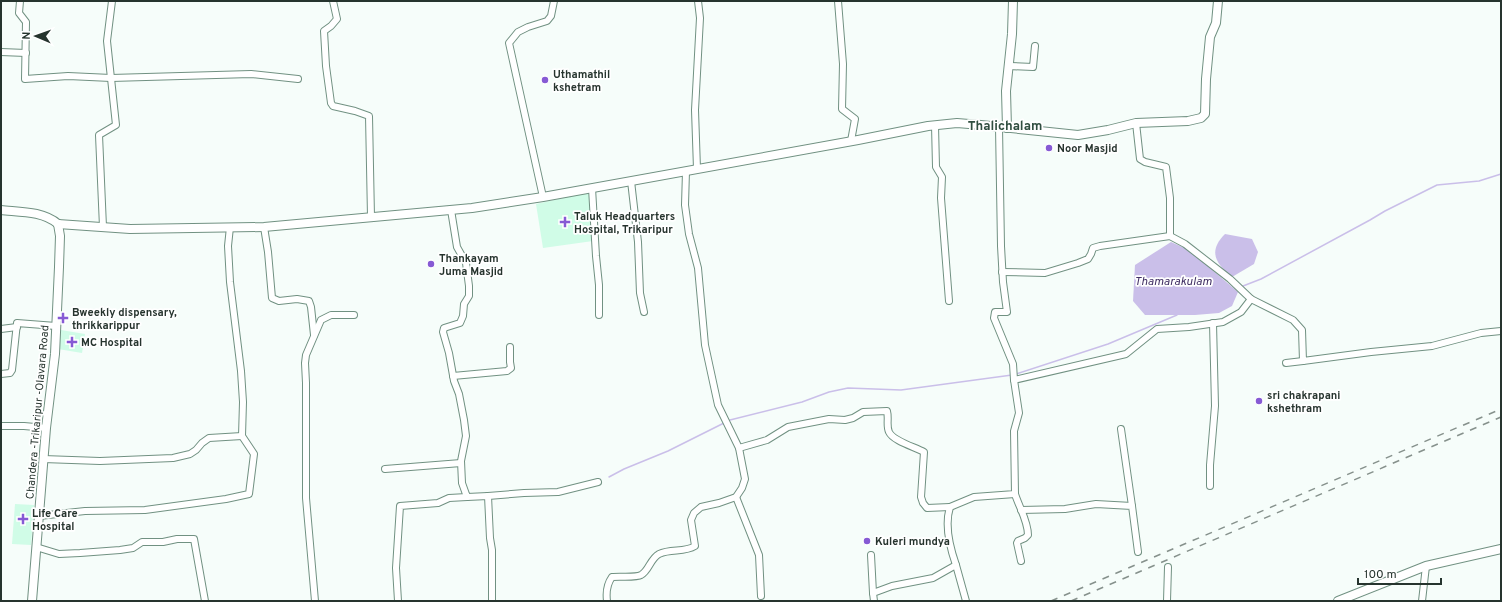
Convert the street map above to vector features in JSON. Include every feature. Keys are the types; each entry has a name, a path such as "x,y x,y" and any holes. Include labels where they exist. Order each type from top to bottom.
{"main road":[{"path":"1003,127 1012,34 1013,1"},
{"path":"1,210 36,214 51,219 58,224 130,229 264,227 451,210 543,197 935,125 957,123 1078,135 1136,123 1188,121 1201,118 1205,114 1206,79 1210,37 1217,16 1218,1"},
{"name":"Chandera -Trikaripur -Olavara Road","path":"32,601 46,428 55,354 60,236 58,224"},
{"path":"1338,601 1426,566 1501,549"}],"street":[{"path":"20,1 19,13 26,22 25,79 68,76 111,78 251,74 298,79"},
{"path":"103,227 98,135 116,125 108,41 112,1"},
{"path":"333,1 337,19 324,31 326,66 331,103 333,106 355,110 369,116 371,217"},
{"path":"543,197 509,43 518,32 547,21 551,16 554,1"},
{"path":"697,169 695,110 700,18 698,1"},
{"path":"838,1 843,64 842,109 855,119 851,141"},
{"path":"1009,66 1033,67 1036,46"},
{"path":"1,52 26,53"},
{"path":"1136,123 1140,159 1166,167 1170,198 1170,236"},
{"path":"935,125 936,167 942,177 941,198 949,301"},
{"path":"1003,127 1002,272 1007,312 995,312 994,318 1013,364 1019,413 1014,431 1015,494 1028,532 1028,535 1025,538 1018,540 1017,543 1021,560"},
{"path":"607,601 606,595 609,581 612,577 640,576 646,571 651,561 659,554 671,550 688,550 695,546 691,520 694,513 701,507 736,497 742,488 745,479 739,448 718,405 705,345 698,268 689,234 685,205 686,171"},
{"path":"631,181 638,242 640,292 644,312"},
{"path":"592,188 599,285 599,315"},
{"path":"451,210 456,242 466,263 469,296 464,304 463,316 460,323 444,328 443,332 453,376 459,394 466,436 461,463 462,483 467,497"},
{"path":"39,516 85,511 145,510 226,499 249,494 254,454 242,436 243,402 241,371 230,282 228,246 230,227"},
{"path":"264,227 272,298 279,301 297,299 309,301 314,337"},
{"path":"1002,272 1045,273 1078,264 1088,259 1093,248 1170,236 1185,244 1230,279 1251,299 1293,320 1302,330 1303,361"},
{"path":"1014,376 1126,354 1157,329 1190,327 1223,322 1241,312 1251,299"},
{"path":"315,601 306,498 306,355 321,320 331,315 354,315"},
{"path":"1,374 10,373 12,370 17,323 56,326"},
{"path":"1210,486 1210,465 1215,406 1213,324"},
{"path":"1,328 17,328"},
{"path":"1286,363 1432,346 1481,333 1501,332"},
{"path":"453,376 507,371 511,368 510,347"},
{"path":"739,448 767,440 788,427 829,420 845,420 853,418 863,412 887,411 889,433 893,438 924,452 921,497 927,508 950,507 974,497 1015,494"},
{"path":"1,426 46,428"},
{"path":"1121,429 1138,552"},
{"path":"44,459 100,461 173,458 190,454 209,438 242,436"},
{"path":"385,469 461,463"},
{"path":"398,601 396,568 400,506 438,503 449,498 517,493 558,492 598,482"},
{"path":"488,496 492,550 492,601"},
{"path":"736,497 759,555 760,596"},
{"path":"1021,510 1065,508 1096,504 1132,506"},
{"path":"950,507 948,513 948,537 966,601"},
{"path":"36,547 59,554 80,553 133,548 142,542 163,542 176,539 194,539 205,601"},
{"path":"871,555 874,601"},
{"path":"873,593 892,586 933,578 956,565"},
{"path":"1422,601 1426,566"},
{"path":"1167,601 1168,567"}],"shaded area":[{"name":"Taluk Headquarters Hospital, Trikaripur","path":"590,192 593,241 543,248 536,204"},
{"name":"MC Hospital","path":"61,330 85,334 82,353 58,349"},
{"name":"Life Care Hospital","path":"15,504 34,505 31,545 12,544"}],"water":[{"path":"1225,234 1252,239 1258,252 1254,264 1232,277 1221,267 1215,251 1220,240"},
{"name":"Thamarakulam","path":"1171,242 1189,250 1238,292 1232,306 1219,313 1195,315 1145,315 1133,301 1135,265"}],"waterway":[{"path":"1243,286 1261,279 1385,211 1437,185 1479,181 1501,174"},
{"path":"1016,374 1108,344 1177,315"},
{"path":"730,420 802,402 829,392 848,388 901,390 1012,375"},
{"path":"609,477 624,469 668,451 724,423"}],"railway":[{"path":"1051,601 1501,409"},
{"path":"1071,601 1501,417"}],"place":[{"name":"Uthamathil kshetram","path":"545,80"},
{"name":"Noor Masjid","path":"1049,148"},
{"name":"Taluk Headquarters Hospital, Trikaripur","path":"565,222"},
{"name":"Thankayam Juma Masjid","path":"431,264"},
{"name":"Bweekly dispensary, thrikkarippur","path":"63,318"},
{"name":"MC Hospital","path":"72,342"},
{"name":"sri chakrapani kshethram","path":"1259,401"},
{"name":"Life Care Hospital","path":"23,519"},
{"name":"Kuleri mundya","path":"867,541"}],"district":[{"name":"Thalichalam","path":"1005,125"}]}
